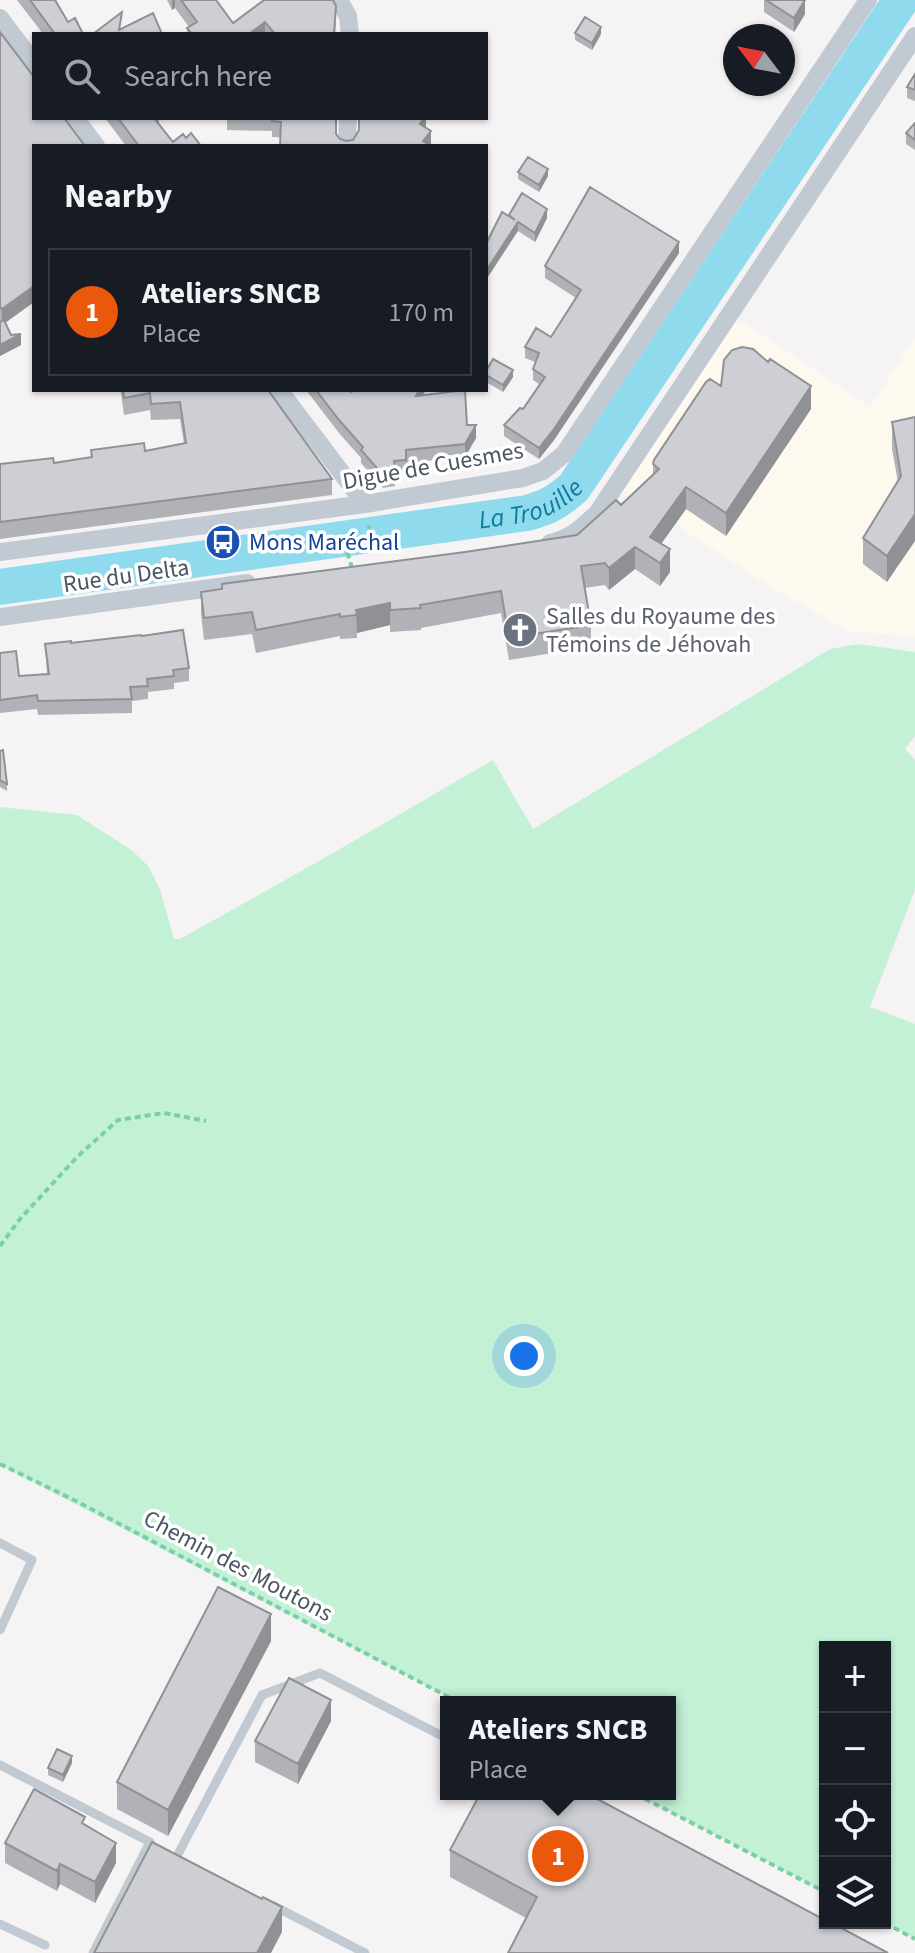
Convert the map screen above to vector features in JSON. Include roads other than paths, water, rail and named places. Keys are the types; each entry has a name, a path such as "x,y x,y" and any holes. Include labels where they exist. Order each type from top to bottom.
{"street":[{"path":"339,0 348,16 350,32"},
{"name":"Digue de Cuesmes","path":"0,552 366,510 523,478 543,471 564,454 868,0"},
{"path":"0,18 32,60"},
{"path":"538,546 565,539 583,528 598,512 915,36"},
{"path":"76,120 94,144"},
{"path":"347,144 348,120"},
{"path":"280,392 366,510"},
{"name":"Rue du Delta","path":"0,617 261,581"}],"lane":[{"path":"0,1543 32,1560 0,1630"},
{"path":"177,1856 262,1695 320,1673 440,1735"},
{"path":"0,1765 190,1863"},
{"path":"93,1953 150,1842"},
{"path":"271,1905 365,1953"},
{"path":"0,1924 45,1945"}],"waterway":[{"name":"La Trouille","path":"0,587 527,513 558,500 574,487 901,0"}],"place":[{"name":"Mons Maréchal","path":"223,542"},
{"name":"Salles du Royaume des Témoins de Jéhovah","path":"520,630"},
{"name":"Ateliers SNCB","path":"558,1856"}]}
